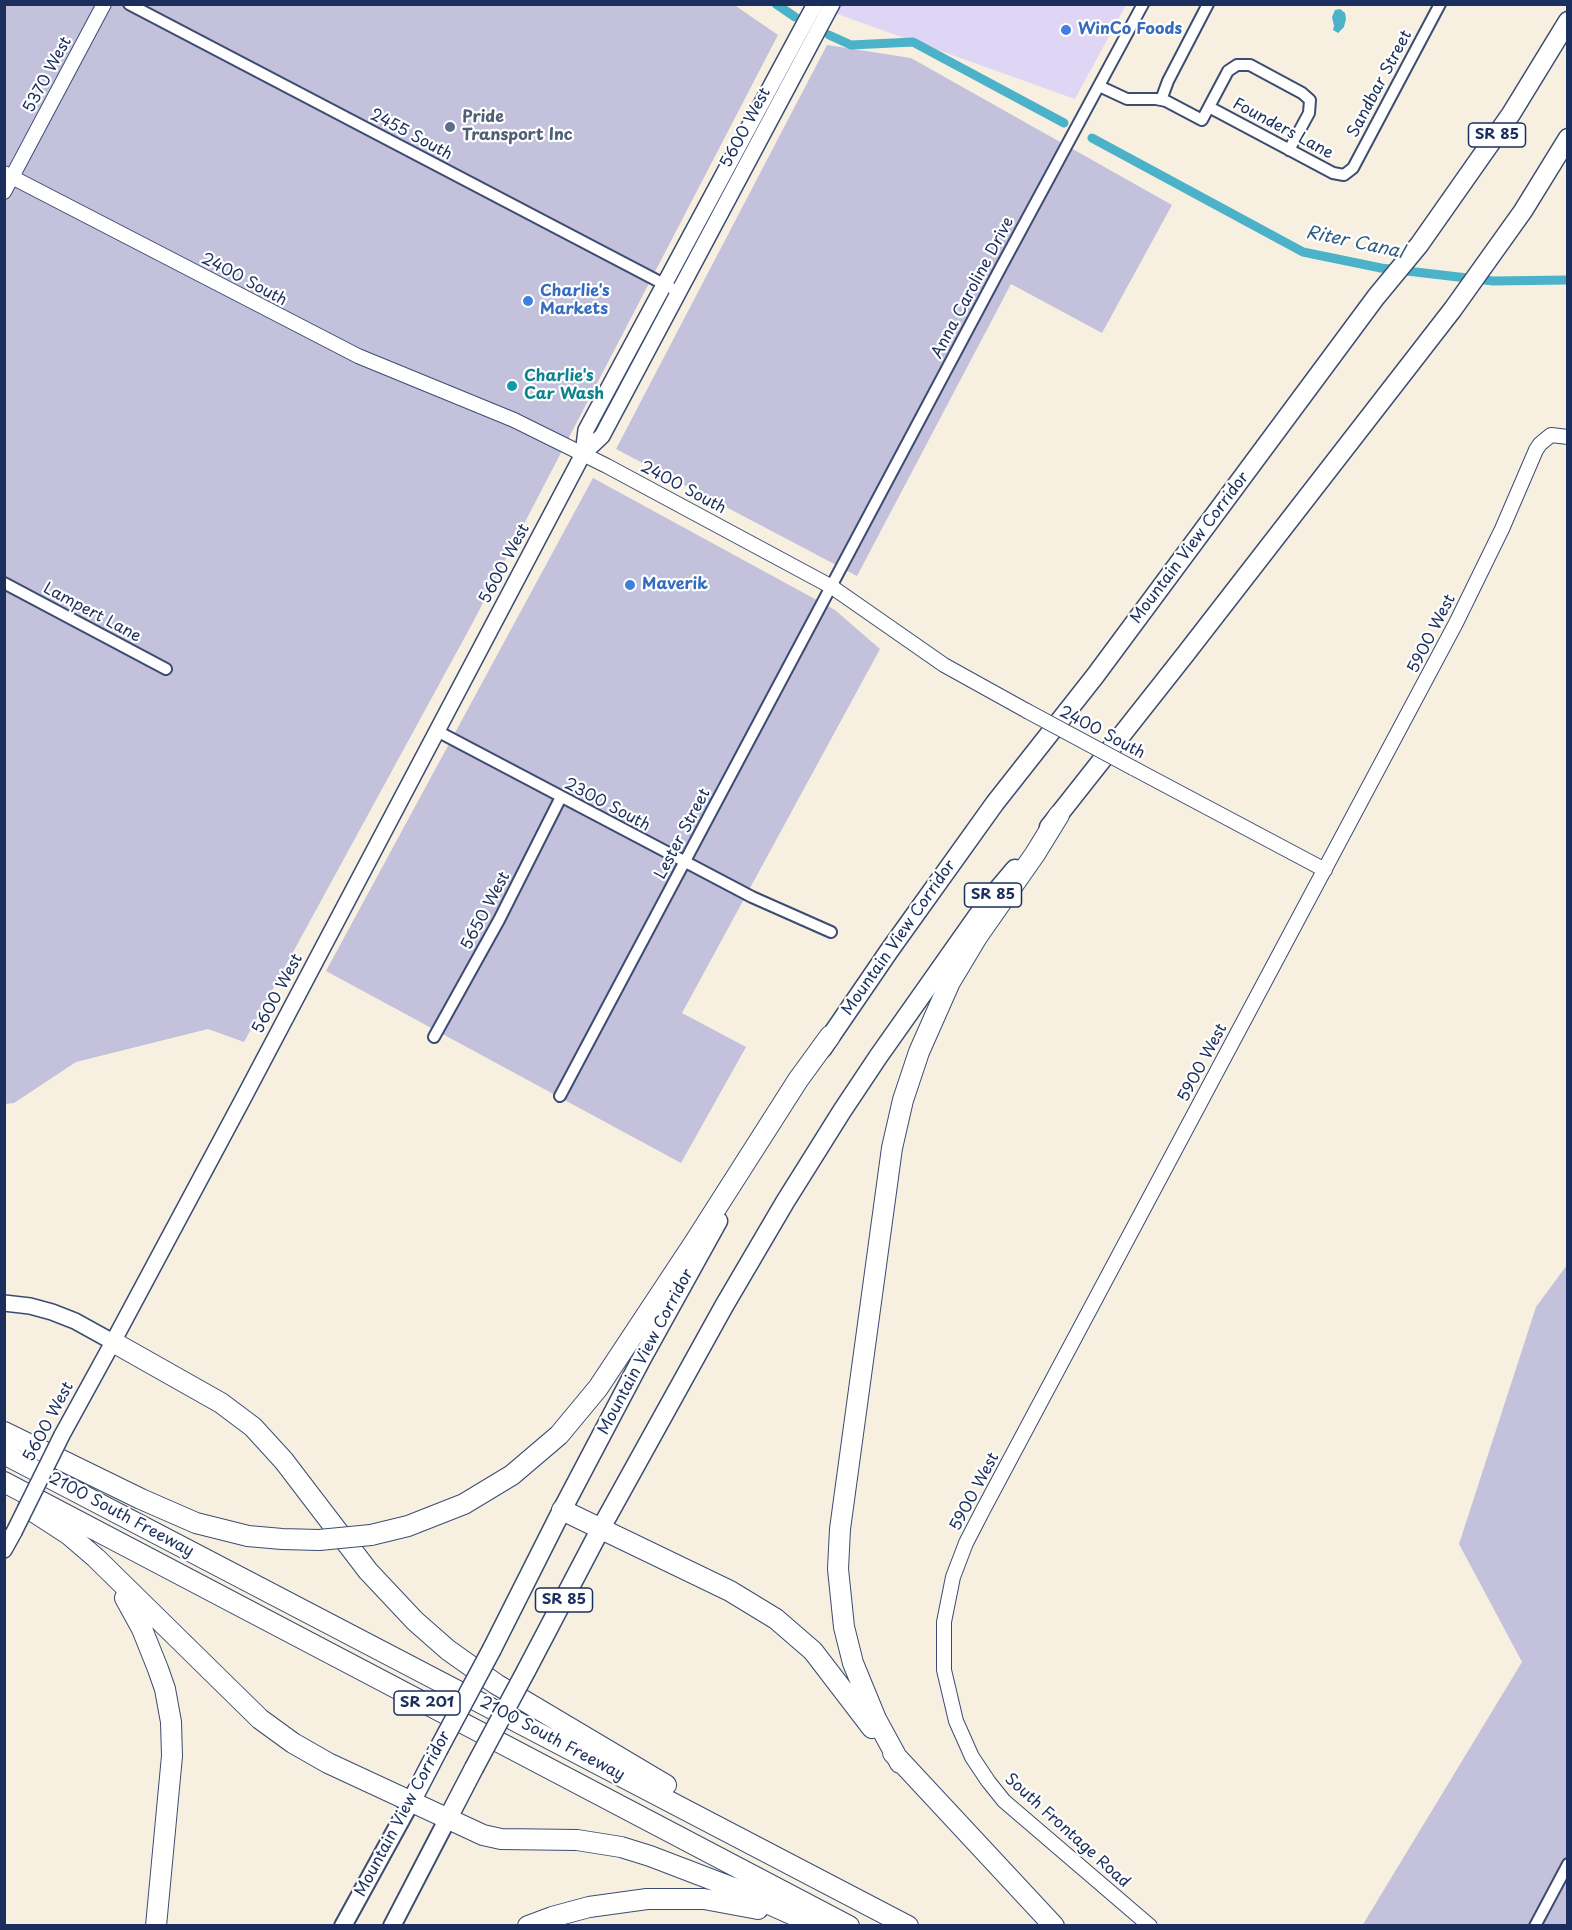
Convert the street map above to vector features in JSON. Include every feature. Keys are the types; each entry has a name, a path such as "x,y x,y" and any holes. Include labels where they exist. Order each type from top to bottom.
{"highway":[{"name":"Mountain View Corridor","path":"411,1802 492,1649 561,1510 690,1270 759,1150 830,1036 994,803 1095,676 1376,297 1419,245 1511,114 1568,21"},
{"name":"SR 85","path":"447,1820 601,1528 724,1306 842,1111 988,901 1192,647 1453,309 1523,211 1568,138"},
{"path":"900,1763 872,1710 854,1663 842,1608 838,1569 840,1529 892,1148 913,1068 946,990 976,937 1035,854 1059,815"},
{"path":"4,1432 141,1499 196,1522 248,1536 319,1540 371,1535 446,1513 480,1496 528,1463 573,1420 604,1378 798,1080 830,1036"},
{"path":"113,1342 221,1403 253,1427 284,1461 350,1549 386,1592 423,1628 465,1663 811,1875"},
{"name":"2100 South Freeway","path":"4,1454 908,1926"},
{"name":"2100 South Freeway","path":"4,1482 849,1926"},
{"path":"4,1495 53,1523 82,1546 245,1705 276,1731 328,1763 474,1832 492,1838 577,1840 636,1851 731,1887 816,1926"},
{"path":"561,1510 741,1597 776,1619 813,1651 900,1763 1054,1926"},
{"path":"107,1571 132,1609 151,1649 165,1689 171,1722 172,1756 156,1926"},
{"path":"528,1926 589,1907 627,1900 667,1898 704,1899 739,1904 816,1926"}],"main road":[{"name":"5600 West","path":"583,454 586,430 815,4"},
{"name":"5600 West","path":"4,1550 62,1435 583,454 602,436 832,4"},
{"path":"4,1303 30,1306 52,1312 75,1321 113,1342"},
{"name":"Mountain View Corridor","path":"343,1926 411,1802"},
{"name":"SR 85","path":"392,1926 447,1820"}],"street":[{"name":"5370 West","path":"4,192 8,175 104,4"},
{"name":"2455 South","path":"129,4 679,292"},
{"name":"Anna Caroline Drive","path":"832,587 1143,4"},
{"path":"1161,100 1168,81 1208,4"},
{"name":"Sandbar Street","path":"1344,176 1353,168 1440,4"},
{"path":"1100,86 1127,99 1161,100 1202,120 1228,71 1240,64 1250,65 1302,93 1311,103 1309,113 1289,150"},
{"name":"Founders Lane","path":"1209,107 1333,173 1344,176"},
{"name":"2400 South","path":"8,175 357,356 514,420 583,454 832,587 944,665 1326,870"},
{"name":"5900 West","path":"956,1721 944,1670 944,1622 953,1577 966,1543 1456,623 1493,548 1536,450 1551,435 1568,437"},
{"name":"Lampert Lane","path":"4,583 166,669"},
{"name":"Lester Street","path":"560,1096 832,587"},
{"name":"2300 South","path":"437,731 684,863 779,911 831,932"},
{"name":"5650 West","path":"434,1037 499,920 561,797"},
{"name":"South Frontage Road","path":"956,1721 965,1744 980,1770 1004,1801 1150,1926"},
{"path":"1535,1926 1568,1864"}],"shaded area":[{"path":"733,4 778,35 472,624 244,1042 208,1029 76,1062 14,1103 5,1104 5,5"},
{"path":"812,5 1126,5 1075,99"},
{"path":"827,45 911,58 1172,205 1102,333 1011,284 857,576 616,449"},
{"path":"593,478 835,610 880,649 682,1013 746,1047 681,1163 326,971"},
{"path":"1567,1265 1567,1925 1362,1926 1522,1662 1459,1544 1536,1307"}],"water":[{"path":"1340,9 1345,13 1346,19 1344,27 1338,33 1333,30 1332,17 1335,10"}],"waterway":[{"name":"Riter Canal","path":"776,4 795,17"},
{"name":"Riter Canal","path":"829,35 851,45 913,42 1064,123"},
{"name":"Riter Canal","path":"1092,138 1303,252 1381,268 1493,281 1568,280"}],"place":[{"name":"WinCo Foods","path":"1066,30"},
{"name":"Pride Transport Inc","path":"450,127"},
{"name":"Charlie's Markets","path":"528,301"},
{"name":"Charlie's Car Wash","path":"512,386"},
{"name":"Maverik","path":"630,585"}]}
